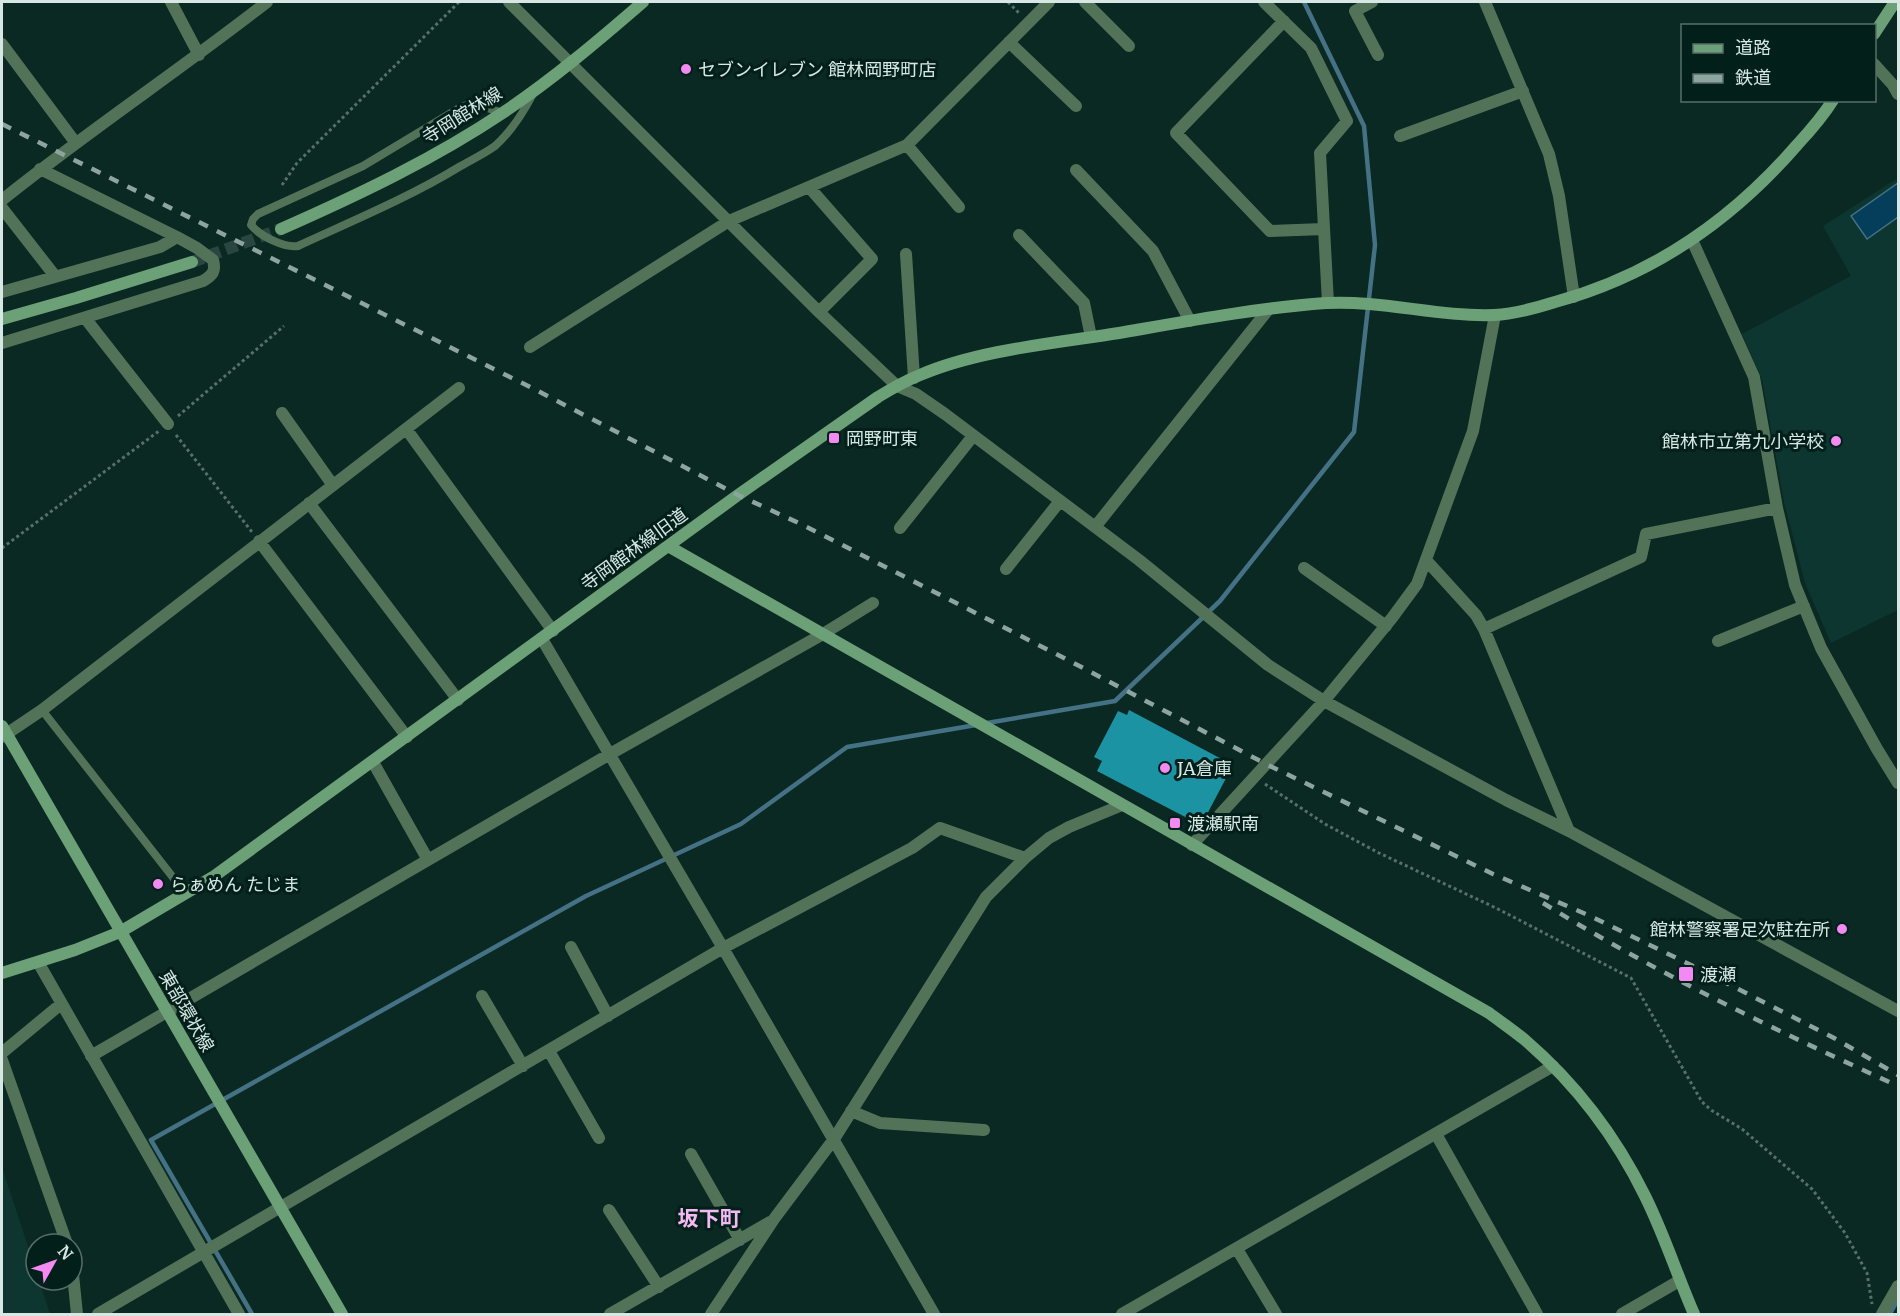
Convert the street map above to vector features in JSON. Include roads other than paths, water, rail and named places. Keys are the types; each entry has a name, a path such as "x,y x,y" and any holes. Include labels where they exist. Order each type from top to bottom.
{"street":[{"path":"171,2 199,55"},
{"path":"2,200 75,142 199,55 267,2"},
{"path":"509,2 819,312 897,386 916,394 945,414 1138,560 1268,665 1324,701 1506,800 1569,831 1899,1011"},
{"name":"寺岡館林線","path":"281,229 341,202 443,150 535,90 571,63 643,2"},
{"path":"530,347 729,221 907,145 1048,2"},
{"path":"1085,2 1129,46"},
{"path":"1264,2 1311,48 1347,121 1320,153 1328,303"},
{"path":"1372,2 1355,11 1378,55"},
{"path":"1485,2 1549,154 1559,196 1574,297"},
{"path":"1876,32 1894,2"},
{"path":"1284,21 1176,133 1270,231 1324,229"},
{"path":"1009,42 1076,106"},
{"path":"2,44 75,142"},
{"path":"1876,65 1899,94"},
{"path":"1400,136 1523,91"},
{"name":"寺岡館林線旧道","path":"2,973 75,950 120,932 186,894 244,856 811,442 897,386 945,366 996,353 1268,310 1328,303 1383,305 1438,312 1495,315 1534,308 1574,297 1620,280 1657,262 1728,214 1795,148 1831,102"},
{"path":"907,145 959,207"},
{"path":"2,343 203,281 212,275 215,268 213,260 197,248 40,169"},
{"path":"1076,170 1153,251 1190,321"},
{"path":"809,187 872,259 819,312"},
{"path":"2,208 55,276"},
{"path":"1019,235 1084,303 1091,337"},
{"path":"2,292 160,247 177,237"},
{"path":"1692,240 1754,377 1777,508 1796,585 1804,606 1821,648 1877,749 1899,783"},
{"path":"906,254 914,378"},
{"path":"2,319 192,262"},
{"path":"1095,527 1268,310"},
{"path":"1192,845 1324,701 1386,626 1416,584 1473,431 1495,315"},
{"path":"85,318 168,424"},
{"path":"3,732 42,710 459,388"},
{"path":"282,413 332,484"},
{"path":"407,430 553,631"},
{"path":"900,528 973,436"},
{"path":"1006,569 1060,501"},
{"path":"309,503 458,700"},
{"path":"1484,629 1641,557 1646,534 1777,508"},
{"path":"259,541 407,737"},
{"path":"668,546 1488,1012 1525,1040 1553,1066 1595,1113 1623,1154 1646,1197 1694,1314"},
{"path":"1426,560 1476,615 1484,629 1569,831"},
{"path":"1304,568 1386,626"},
{"path":"91,1056 873,603"},
{"path":"1718,641 1804,606"},
{"path":"542,639 934,1314"},
{"name":"東部環状線","path":"3,732 342,1314"},
{"path":"373,762 428,860"},
{"path":"711,1314 774,1219 834,1139 986,897 1025,858 1049,838 1122,805"},
{"path":"98,1314 723,948 912,848 940,828 1025,858"},
{"path":"571,947 608,1016"},
{"path":"38,962 238,1314"},
{"path":"482,996 523,1066"},
{"path":"2,1053 61,1004"},
{"path":"549,1051 599,1138"},
{"path":"2,1060 64,1232"},
{"path":"1122,1314 1553,1066"},
{"path":"851,1111 880,1123 984,1130"},
{"path":"1436,1134 1537,1314"},
{"path":"691,1154 740,1240"},
{"path":"609,1210 658,1287"},
{"path":"610,1314 774,1219"},
{"path":"1237,1249 1276,1314"},
{"path":"1622,1314 1679,1281"},
{"path":"1882,1314 1899,1286"},
{"path":"75,1292 77,1314"}],"lane":[{"path":"503,112 475,104 461,107 363,166 258,214 251,225 256,230 289,247 298,246 430,185 494,146 520,117 535,90"},
{"path":"42,710 186,894"}],"waterway":[{"path":"987,723 1115,701 1220,601 1354,432 1375,245 1364,126 1304,2"},
{"path":"252,1314 151,1140 586,896 741,824 847,747 976,725"},
{"path":"1890,1314 1898,1299"}],"tunnel":[{"path":"192,262 281,229"}],"railway":[{"path":"2,124 536,390 738,495 803,525 1266,764 1493,874 1588,915 1693,966 1834,1038 1898,1075"},
{"path":"1543,903 1673,977 1807,1044 1898,1086"}],"place":[{"name":"セブンイレブン 館林岡野町店","path":"686,69"},
{"name":"岡野町東","path":"834,438"},
{"name":"館林市立第九小学校","path":"1836,441"},
{"name":"JA倉庫","path":"1165,768"},
{"name":"渡瀬駅南","path":"1175,823"},
{"name":"らぁめん たじま","path":"158,884"},
{"name":"館林警察署足次駐在所","path":"1842,929"},
{"name":"渡瀬","path":"1686,974"}],"district":[{"name":"坂下町","path":"709,1218"}]}
